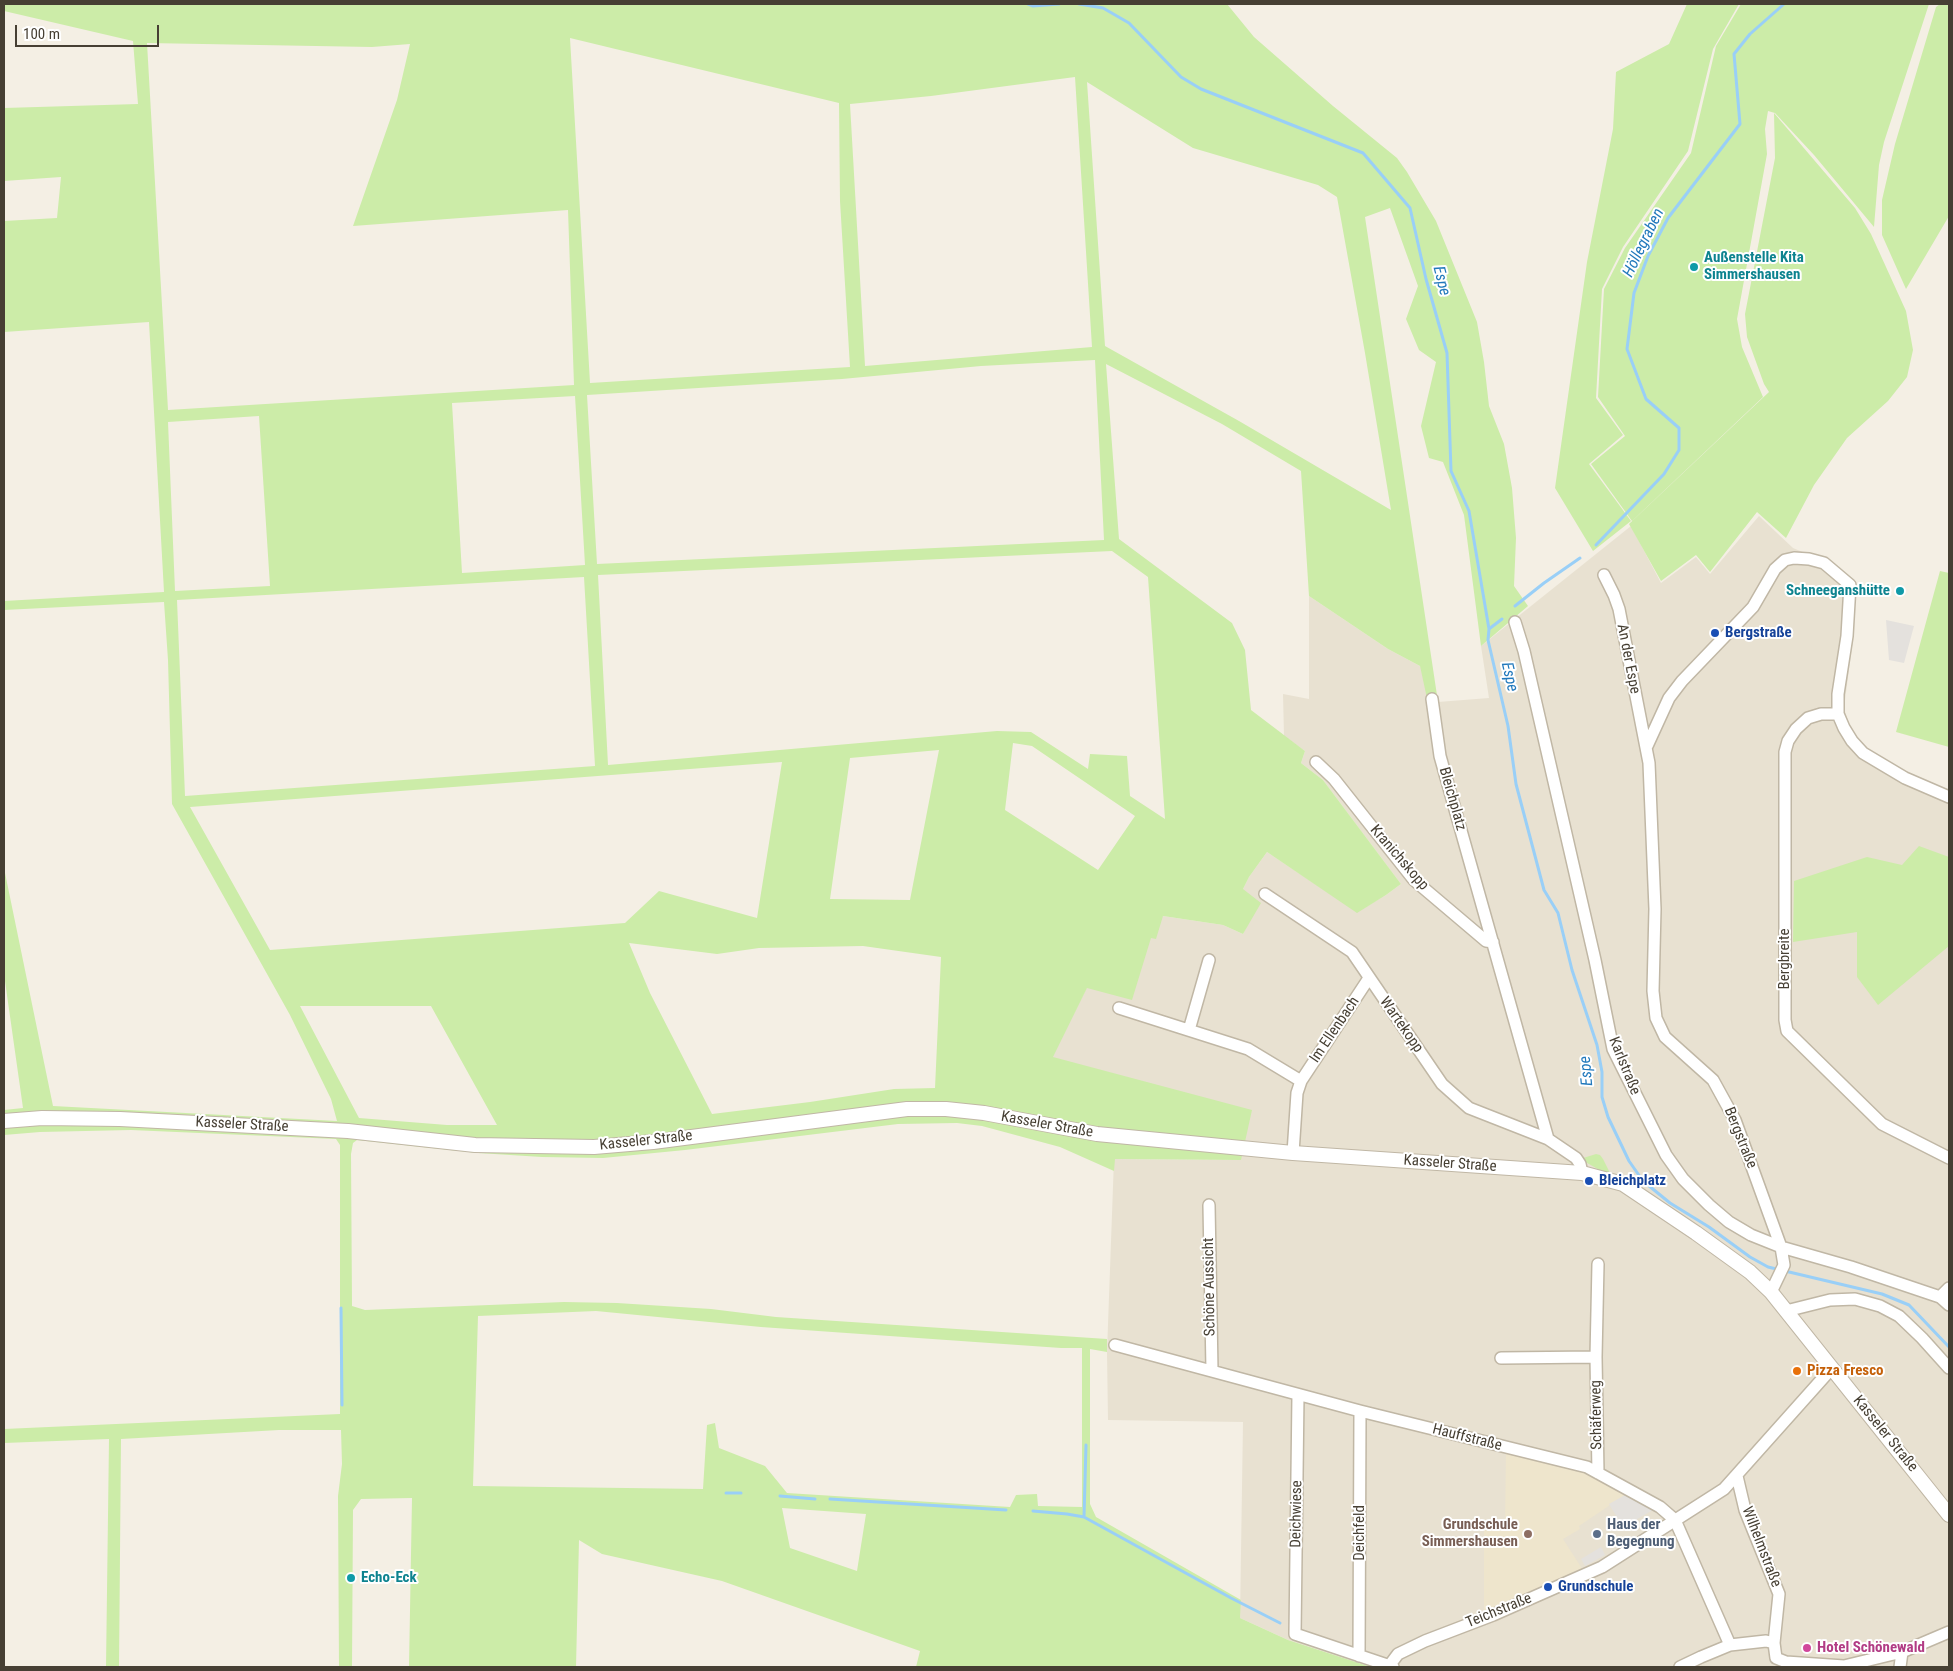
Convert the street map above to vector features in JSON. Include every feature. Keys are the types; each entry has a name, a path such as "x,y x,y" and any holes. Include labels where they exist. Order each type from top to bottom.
{"street":[{"path":"1647,746 1669,698 1682,681 1753,607 1775,569 1785,560 1794,558 1818,560 1850,585 1848,636 1838,694 1838,714 1852,742 1863,753 1905,778 1949,797"},
{"name":"An der Espe","path":"1604,575 1619,609 1647,746"},
{"name":"Karlstraße","path":"1515,622 1524,651 1614,1049 1666,1154 1683,1179 1729,1222 1760,1239 1781,1247 1852,1267 1940,1297 1949,1305"},
{"name":"Bleichplatz","path":"1432,699 1440,756 1548,1139"},
{"name":"Bergbreite","path":"1838,714 1821,714 1808,718 1796,729 1788,741 1784,752 1786,1031 1882,1124 1949,1158"},
{"name":"Bergstraße","path":"1647,746 1651,782 1655,899 1653,992 1656,1018 1665,1037 1713,1080 1736,1120 1781,1247 1784,1265 1771,1292"},
{"name":"Kranichskopp","path":"1316,762 1334,779 1414,880 1486,940 1493,942"},
{"name":"Wartekopp","path":"1265,894 1352,952 1442,1084 1469,1108 1548,1139"},
{"path":"1189,1030 1209,960"},
{"name":"Im Ellenbach","path":"1293,1153 1297,1093 1301,1081 1369,978"},
{"path":"1119,1008 1248,1049 1301,1081"},
{"name":"Kasseler Straße","path":"4,1121 42,1118 120,1119 348,1131 475,1145 594,1147 653,1142 907,1109 946,1109 984,1113 1097,1134 1293,1153 1582,1173 1623,1184 1748,1270 1771,1292 1949,1515"},
{"path":"1548,1139 1576,1158 1582,1173"},
{"name":"Schöne Aussicht","path":"1208,1205 1212,1370"},
{"name":"Schäferweg","path":"1598,1264 1596,1357 1598,1473"},
{"path":"1940,1297 1949,1288"},
{"path":"1786,1311 1830,1300 1856,1299 1880,1306 1899,1316 1949,1368"},
{"name":"Hauffstraße","path":"1115,1345 1360,1411 1587,1467 1660,1507 1675,1520 1730,1645"},
{"path":"1502,1358 1596,1357"},
{"path":"1737,1476 1832,1368"},
{"name":"Deichwiese","path":"1298,1394 1295,1634 1359,1656"},
{"name":"Deichfeld","path":"1359,1656 1360,1411"},
{"name":"Teichstraße","path":"1391,1667 1398,1654 1425,1641 1493,1615 1602,1567 1724,1489 1737,1476"},
{"name":"Wilhelmstraße","path":"1737,1476 1745,1510 1779,1594 1774,1662"},
{"path":"1774,1662 1844,1666 1902,1652 1949,1632"},
{"path":"1680,1667 1730,1645 1766,1641 1774,1643"},
{"path":"1900,1667 1902,1652"},
{"path":"1359,1656 1391,1667"}],"shaded area":[{"path":"1759,516 1793,548 1824,561 1855,587 1853,639 1844,708 1849,724 1857,738 1866,749 1913,780 1949,794 1949,1667 1371,1667 1288,1640 1240,1618 1243,1422 1108,1420 1107,1352 1114,1159 1240,1160 1052,1057 1087,987 1163,916 1223,925 1243,934 1248,923 1243,889 1267,852 1357,912 1401,884 1323,780 1301,763 1305,751 1284,736 1283,694 1309,699 1309,596 1388,649 1420,666 1438,702 1489,698 1481,646 1631,526 1661,583 1696,557 1710,574"},
{"path":"1886,620 1914,626 1904,663 1889,660"},
{"name":"Grundschule Simmershausen","path":"1506,1450 1588,1472 1625,1495 1579,1526 1580,1529 1563,1539 1583,1570 1484,1612 1484,1528 1505,1528"},
{"path":"1625,1495 1653,1510 1623,1527 1609,1504"},
{"path":"1601,1547 1605,1555 1585,1566 1581,1559"}],"green space":[{"path":"4,4 1227,4 1254,37 1333,106 1397,158 1436,221 1477,322 1489,406 1504,444 1512,488 1516,538 1514,586 1528,606 1481,646 1464,515 1443,462 1429,458 1421,426 1436,362 1419,350 1406,319 1418,286 1390,208 1365,217 1438,702 1428,703 1420,666 1388,649 1309,596 1301,471 1222,424 1106,364 1119,539 1232,623 1245,650 1251,710 1305,751 1301,763 1323,780 1401,884 1357,913 1267,852 1243,889 1261,903 1243,934 1223,925 1163,916 1156,939 1151,938 1132,1000 1087,988 1053,1057 1252,1110 1241,1160 1115,1159 1114,1171 1060,1147 982,1126 957,1123 898,1124 603,1158 478,1153 357,1140 353,1143 351,1154 352,1306 365,1310 564,1302 617,1303 711,1309 776,1317 1107,1339 1107,1352 1090,1349 1090,1504 1096,1517 1241,1600 1240,1618 1288,1640 1371,1667 916,1667 920,1651 722,1581 602,1554 579,1540 576,1667 409,1667 412,1498 361,1499 353,1510 352,1667 339,1667 338,1496 342,1464 341,1430 279,1430 121,1439 119,1667 106,1667 109,1439 4,1443 4,1429 340,1414 340,1145 336,1139 131,1130 40,1132 4,1135 4,1110 23,1108 4,974 4,868 53,1106 337,1121 331,1099 290,1015 172,804 168,660 164,602 4,610 4,601 164,592 149,322 4,332 4,221 57,218 61,177 4,181 4,108 138,104 133,41 4,11","holes":["570,38 839,103 840,201 850,367 590,383","147,43 372,47 410,44 397,100 353,226 568,210 574,385 168,410","1075,77 1092,347 865,366 850,104 931,96","1087,82 1193,148 1318,185 1337,197 1391,510 1239,421 1105,346","1095,360 1104,540 597,564 587,395 842,379 981,366","575,396 585,565 462,573 452,403","259,416 270,586 175,591 168,422","1112,551 1148,577 1165,819 1130,796 1127,756 1090,754 1088,769 1031,732 997,731 608,765 598,575","584,577 595,766 185,796 177,600","1013,743 1032,746 1135,816 1098,870 1005,810","939,750 910,900 830,899 850,758","782,762 757,918 659,891 625,923 270,950 190,807","629,943 717,954 759,948 863,946 941,957 935,1088 894,1089 712,1114 650,993","300,1006 431,1006 497,1125 447,1125 359,1118","596,1311 761,1327 1082,1348 1082,1507 1038,1506 1037,1494 1016,1495 1010,1507 787,1493 765,1466 719,1448 715,1423 707,1425 703,1489 473,1486 478,1316","782,1508 866,1514 857,1571 790,1548"]},
{"path":"1687,4 1739,4 1713,49 1688,151 1623,247 1602,289 1596,398 1623,435 1589,464 1631,521 1593,551 1555,488 1587,262 1613,129 1616,72 1669,44"},
{"path":"1741,4 1929,4 1884,142 1879,165 1874,227 1814,155 1775,113 1768,111 1765,129 1767,154 1737,319 1742,347 1763,397 1632,521 1591,464 1625,436 1598,397 1604,289 1625,248 1691,153 1716,46"},
{"path":"1940,4 1949,5 1949,216 1906,289 1882,235 1882,200 1895,144 1936,7"},
{"path":"1774,113 1855,208 1871,234 1906,311 1913,350 1907,377 1888,401 1847,438 1814,485 1786,538 1757,512 1710,572 1696,555 1661,581 1629,524 1769,392 1764,384 1747,337 1745,314 1775,158"},
{"path":"1940,571 1949,573 1949,747 1896,732"},
{"path":"1919,846 1949,857 1949,946 1878,1005 1857,977 1857,932 1793,942 1794,881 1867,857 1902,865"},
{"path":"1596,1154 1600,1155 1603,1159 1612,1177 1580,1159"}],"waterway":[{"name":"Espe","path":"1028,4 1033,6 1059,4"},
{"name":"Espe","path":"1079,4 1103,8 1129,23 1181,77 1201,89 1363,153 1410,208 1426,279 1447,353 1451,471 1469,511 1489,629 1488,640 1508,726 1516,784 1544,890 1558,913 1572,970 1597,1045 1602,1072 1602,1097 1608,1117 1629,1161 1643,1181 1670,1203 1709,1227 1750,1257 1768,1267 1882,1294 1909,1305 1949,1347"},
{"name":"Höllegraben","path":"1596,545 1664,474 1679,450 1679,428 1646,399 1627,349 1634,293 1648,256 1668,218 1740,124 1734,54 1750,34 1784,4"},
{"name":"Höllegraben","path":"1515,606 1580,558"},
{"name":"Höllegraben","path":"1489,629 1502,619"},
{"path":"341,1308 342,1405"},
{"path":"1084,1517 1086,1445"},
{"path":"726,1493 741,1493"},
{"path":"780,1496 815,1499"},
{"path":"830,1499 1006,1510"},
{"path":"1033,1511 1084,1517 1280,1623"}],"place":[{"name":"Außenstelle Kita Simmershausen","path":"1694,267"},
{"name":"Schneeganshütte","path":"1900,591"},
{"name":"Bergstraße","path":"1715,633"},
{"name":"Bleichplatz","path":"1589,1181"},
{"name":"Pizza Fresco","path":"1797,1371"},
{"name":"Grundschule Simmershausen","path":"1528,1534"},
{"name":"Haus der Begegnung","path":"1597,1534"},
{"name":"Echo-Eck","path":"351,1578"},
{"name":"Grundschule","path":"1548,1587"},
{"name":"Hotel Schönewald","path":"1807,1648"}]}
